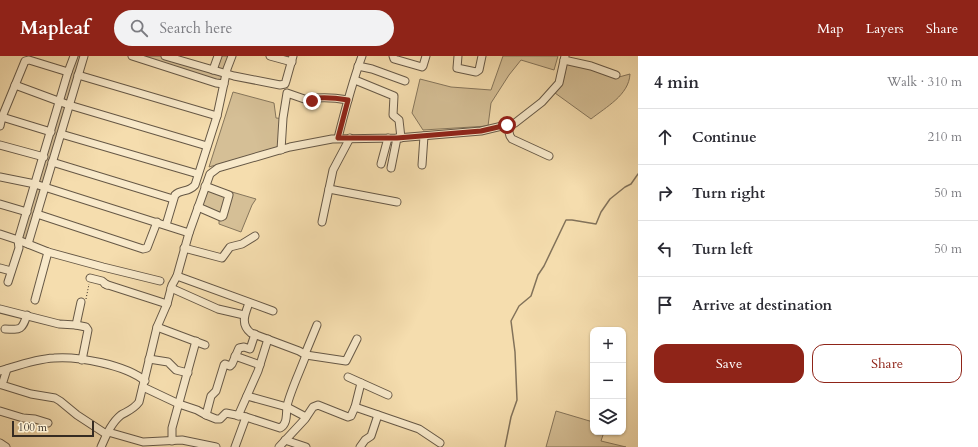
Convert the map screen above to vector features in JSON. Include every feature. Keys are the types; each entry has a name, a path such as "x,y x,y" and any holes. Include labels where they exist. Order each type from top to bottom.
{"street":[{"path":"18,56 25,61 29,60 68,72"},
{"path":"8,282 19,248 18,240 74,56"},
{"path":"19,248 28,244 84,56"},
{"path":"132,56 156,60 224,84"},
{"path":"165,56 234,76 282,85 285,84 292,59 270,56"},
{"path":"213,70 218,56"},
{"path":"166,225 173,199 177,193 192,189 195,185 217,116 232,56"},
{"path":"338,138 362,56"},
{"path":"393,56 394,59 422,67 426,56"},
{"path":"458,56 457,68 476,72 480,70 482,56"},
{"path":"101,447 107,433 117,419 135,407 139,402 157,327 167,304 171,288 177,276 184,248 205,186 210,174 218,168 281,150 338,138 399,138 424,136 481,131 515,123 542,102 559,83 565,58 616,75"},
{"path":"0,126 2,117 25,61"},
{"path":"358,66 372,68 405,81"},
{"path":"78,75 217,116"},
{"path":"355,80 394,96 393,115 399,120 399,138 391,168"},
{"path":"15,85 70,105 207,146"},
{"path":"281,150 283,118 287,93 310,101 313,101 316,98 324,98 329,96 348,100"},
{"path":"2,117 51,132"},
{"path":"507,125 512,139 549,156"},
{"path":"61,134 198,174"},
{"path":"422,164 424,136"},
{"path":"322,222 333,170 350,138"},
{"path":"381,164 388,138"},
{"path":"0,145 44,157"},
{"path":"52,162 173,199"},
{"path":"0,177 35,184 189,233"},
{"path":"198,207 221,217 223,216 229,195 205,186"},
{"path":"329,189 397,202"},
{"path":"0,204 27,212"},
{"path":"37,214 143,249 147,248 157,222"},
{"path":"0,234 48,252 160,281"},
{"path":"184,248 222,258 230,248 242,244 256,236"},
{"path":"35,300 48,252"},
{"path":"0,268 11,272"},
{"path":"177,276 273,311"},
{"path":"90,278 167,304"},
{"path":"171,288 218,309 244,316"},
{"path":"76,325 81,302"},
{"path":"249,302 244,316 245,327 251,333 299,351 305,355 346,361 357,339"},
{"path":"0,309 59,324 86,327 88,330 82,360"},
{"path":"5,329 21,329 27,315"},
{"path":"216,447 182,440 142,442 107,433 77,415 55,398 1,388 3,370 26,363 54,358 82,360 134,373 144,384 179,404 197,410 218,420 224,413 242,416 280,428 283,427 285,423 287,407 317,325"},
{"path":"157,327 205,345"},
{"path":"206,415 211,396 216,391 224,364 230,366 232,364 239,348 244,347 250,349 255,334"},
{"path":"235,447 247,396 260,365 268,339"},
{"path":"172,441 172,428 196,341"},
{"path":"235,356 260,365"},
{"path":"149,360 168,362 176,370 188,373"},
{"path":"348,378 388,395"},
{"path":"279,447 313,407 318,405 348,417 351,416 355,407 361,383"},
{"path":"247,396 287,407 306,417"},
{"path":"355,407 419,429 440,442"},
{"path":"0,411 14,414 23,418 35,419 48,423"},
{"path":"360,447 365,440 371,436 378,415"},
{"path":"285,440 306,447"},
{"path":"0,443 6,447"}],"path":[{"path":"81,302 85,303 90,278"}],"shaded area":[{"path":"74,56 84,56 28,244 19,248"},
{"path":"132,56 165,56 213,70 218,56 232,56 224,84"},
{"path":"503,56 558,56 554,70 521,60 509,75 491,103 488,126 423,130 412,113 420,79 451,87 491,90"},
{"path":"567,62 619,77 630,74 629,81 626,88 616,100 591,119 555,93 562,82"},
{"path":"233,92 274,103 276,118 285,119 285,145 209,167"},
{"path":"208,185 256,199 241,232 219,224 219,219 198,210"},
{"path":"556,411 590,421 590,435 603,435 601,441 626,447 546,447"}],"waterway":[{"path":"505,447 511,417 517,400 515,352 511,321 519,306 531,296 538,275 544,266 566,220 596,224 601,212 610,199 631,184 638,174"}],"route":[{"path":"312,101 316,98 324,98 329,96 348,100 338,138 397,138 481,131 507,125"}]}
